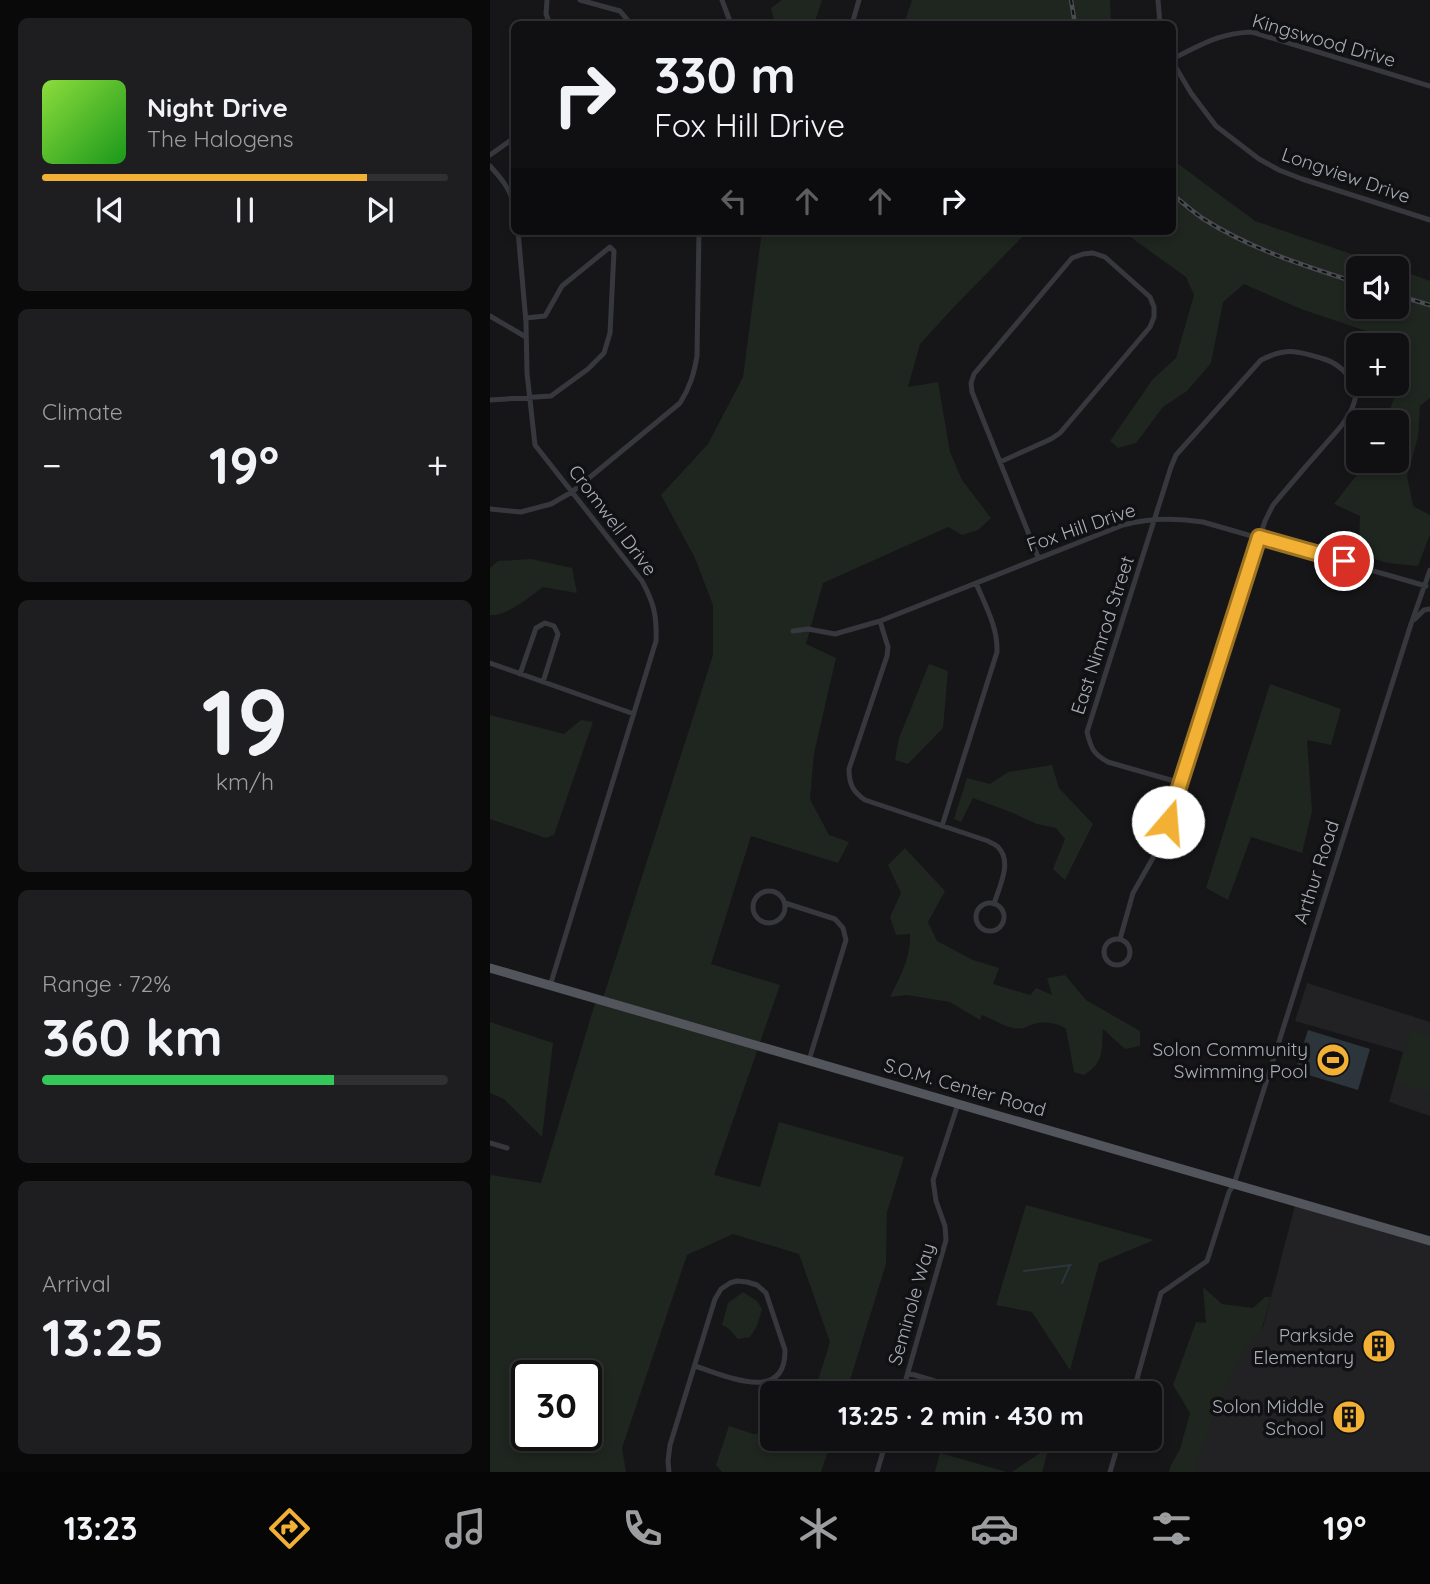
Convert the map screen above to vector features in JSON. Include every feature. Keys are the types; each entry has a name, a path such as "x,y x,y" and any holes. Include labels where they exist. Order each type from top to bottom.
{"main road":[{"name":"S.O.M. Center Road","path":"490,968 1430,1241"}],"street":[{"path":"547,0 545,14 548,21"},
{"path":"580,0 620,11 628,21"},
{"path":"722,0 730,21"},
{"path":"853,21 859,0"},
{"path":"1158,0 1160,21"},
{"name":"Kingswood Drive","path":"1176,58 1218,37 1252,32 1430,86"},
{"name":"Longview Drive","path":"1176,67 1191,93 1216,126 1259,159 1302,179 1430,220"},
{"path":"490,155 511,140"},
{"path":"490,166 502,179 511,195"},
{"name":"Cromwell Drive","path":"518,235 535,445 642,581 656,613 656,641 550,986"},
{"path":"490,509 521,512 551,504 572,492 680,403 695,374 699,235"},
{"path":"490,400 551,396 589,369 604,353 610,333 614,251 610,247 562,286 545,316 526,318"},
{"path":"1000,462 1060,433 1150,327 1154,317 1150,297 1105,257 1093,253 1072,258 974,374 971,383 972,392 1038,558"},
{"path":"490,316 526,337"},
{"name":"East Nimrod Street","path":"1181,783 1097,756 1090,746 1087,732 1176,455 1261,360 1273,354 1296,351 1332,361 1342,368 1356,390 1356,401 1346,419 1273,505 1259,537"},
{"name":"Fox Hill Drive","path":"793,631 808,629 835,634 880,621 1139,520 1183,519 1203,522 1428,588"},
{"path":"1120,939 1132,893 1159,850 1259,537"},
{"name":"Arthur Road","path":"1136,1381 1161,1293 1207,1261 1234,1184 1411,624 1428,588 1430,570"},
{"path":"942,825 997,652 995,629 976,583"},
{"path":"1411,624 1424,610 1430,609"},
{"path":"880,621 888,647 887,656 849,769 849,778 856,794 865,800 988,841 999,848 1004,857 1005,869 994,904"},
{"path":"520,674 536,628 545,622 554,625 558,634 543,682"},
{"path":"490,663 634,714"},
{"path":"785,903 782,918 773,923 767,924 758,919 753,910 755,900 763,892 779,894 785,903 835,919 843,928 846,940 809,1060"},
{"path":"985,904 994,904 1001,909 1003,922 997,929 984,930 976,919 978,910 985,904"},
{"path":"1120,939 1129,946 1130,954 1126,961 1114,965 1105,957 1104,949 1108,941 1120,939"},
{"name":"Seminole Way","path":"906,1381 946,1241 946,1226 936,1201 933,1180 958,1104"},
{"path":"490,1143 507,1148"},
{"path":"670,1472 670,1445 715,1299 721,1289 730,1283 737,1281 757,1285 766,1293 785,1350 781,1372 767,1382 751,1382 695,1366"},
{"path":"908,1373 935,1381"},
{"path":"877,1472 883,1451"},
{"path":"1110,1472 1116,1451"}],"shaded area":[{"path":"782,0 822,0 815,21 774,21 771,8"},
{"path":"912,0 1110,0 1111,21 905,21"},
{"path":"1176,162 1255,221 1357,256 1346,256 1346,319 1409,319 1409,273 1430,281 1430,398 1420,406 1418,437 1409,469 1409,410 1390,410 1394,396 1409,396 1409,333 1372,333 1301,309 1244,284 1223,302 1211,363 1187,391 1163,407 1136,443 1118,448 1110,441 1153,379 1176,358 1194,295 1186,277 1128,235 1176,235"},
{"path":"761,235 1024,235 920,344 908,387 938,382 950,452 962,480 991,518 978,530 962,535 948,527 823,583 806,644 836,658 814,753 810,799 829,835 849,842 838,863 751,836 711,964 780,985 714,1175 760,1187 779,1122 904,1157 887,1212 886,1264 850,1381 818,1381 830,1342 799,1254 733,1234 687,1255 622,1448 626,1472 490,1472 491,1175 541,1183 596,1000 602,1001 713,655 713,605 695,558 661,495 708,444 743,377"},
{"path":"1358,473 1408,473 1413,506 1430,515 1430,534 1418,566 1371,558 1359,546 1360,516 1334,504"},
{"path":"531,559 572,568 577,593 543,587 504,613 490,615 490,568 498,561"},
{"path":"929,664 948,671 943,728 908,764 895,760 899,738"},
{"path":"1270,684 1341,709 1331,745 1307,740 1312,811 1302,853 1251,837 1228,900 1206,888"},
{"path":"490,715 564,734 581,720 593,722 554,835 546,838 490,819"},
{"path":"1052,765 1059,788 1093,824 1065,880 1053,869 1065,839 1056,828 1037,824 973,798 961,822 954,819 967,778 990,784 1008,772"},
{"path":"905,848 945,891 928,922 937,941 973,960 999,968 993,984 1030,995 1036,988 1052,995 1047,978 1065,975 1086,1000 1140,1031 1140,1046 1125,1049 1103,1029 1099,1061 1084,1075 1074,1072 1066,1029 1059,1025 1043,1023 1013,1028 982,1015 980,1020 950,1002 907,995 890,997 907,959 910,934 896,935 890,917 901,893 888,865"},
{"path":"1307,983 1430,1022 1430,1116 1389,1102 1403,1052 1295,1021"},
{"path":"490,1022 553,1043 542,1137 504,1099 490,1093"},
{"name":"Solon Community Swimming Pool","path":"1308,1030 1370,1049 1358,1090 1295,1071"},
{"path":"1411,1030 1430,1036 1430,1093 1395,1082"},
{"path":"1296,1202 1430,1241 1430,1472 1190,1472 1221,1363 1263,1327"},
{"path":"1026,1205 1154,1240 1099,1263 1070,1370 1032,1312 996,1305"},
{"path":"1203,1287 1222,1304 1253,1308 1265,1297 1271,1297 1262,1328 1244,1351 1227,1384 1194,1472 1169,1472 1180,1449 1190,1413 1173,1385 1196,1322 1206,1323"},
{"path":"743,1292 757,1301 762,1309 757,1326 750,1337 738,1339 722,1325 728,1303"},
{"path":"729,1426 753,1434 760,1433 760,1451 828,1451 821,1472 722,1472 716,1465"},
{"path":"1043,1451 1048,1451 1042,1472 1012,1472"},
{"path":"940,1453 1007,1472 935,1472"}],"waterway":[{"path":"1062,1283 1070,1265"},
{"path":"1024,1271 1071,1265"}],"railway":[{"path":"1071,0 1074,21"},
{"path":"1176,197 1202,218 1239,239 1278,256 1346,279"},
{"path":"1409,299 1430,305"}],"place":[{"name":"Solon Community Swimming Pool","path":"1333,1060"},
{"name":"Parkside Elementary","path":"1379,1346"},
{"name":"Solon Middle School","path":"1349,1417"}],"route":[{"path":"1168,822 1259,537 1344,561"}]}
